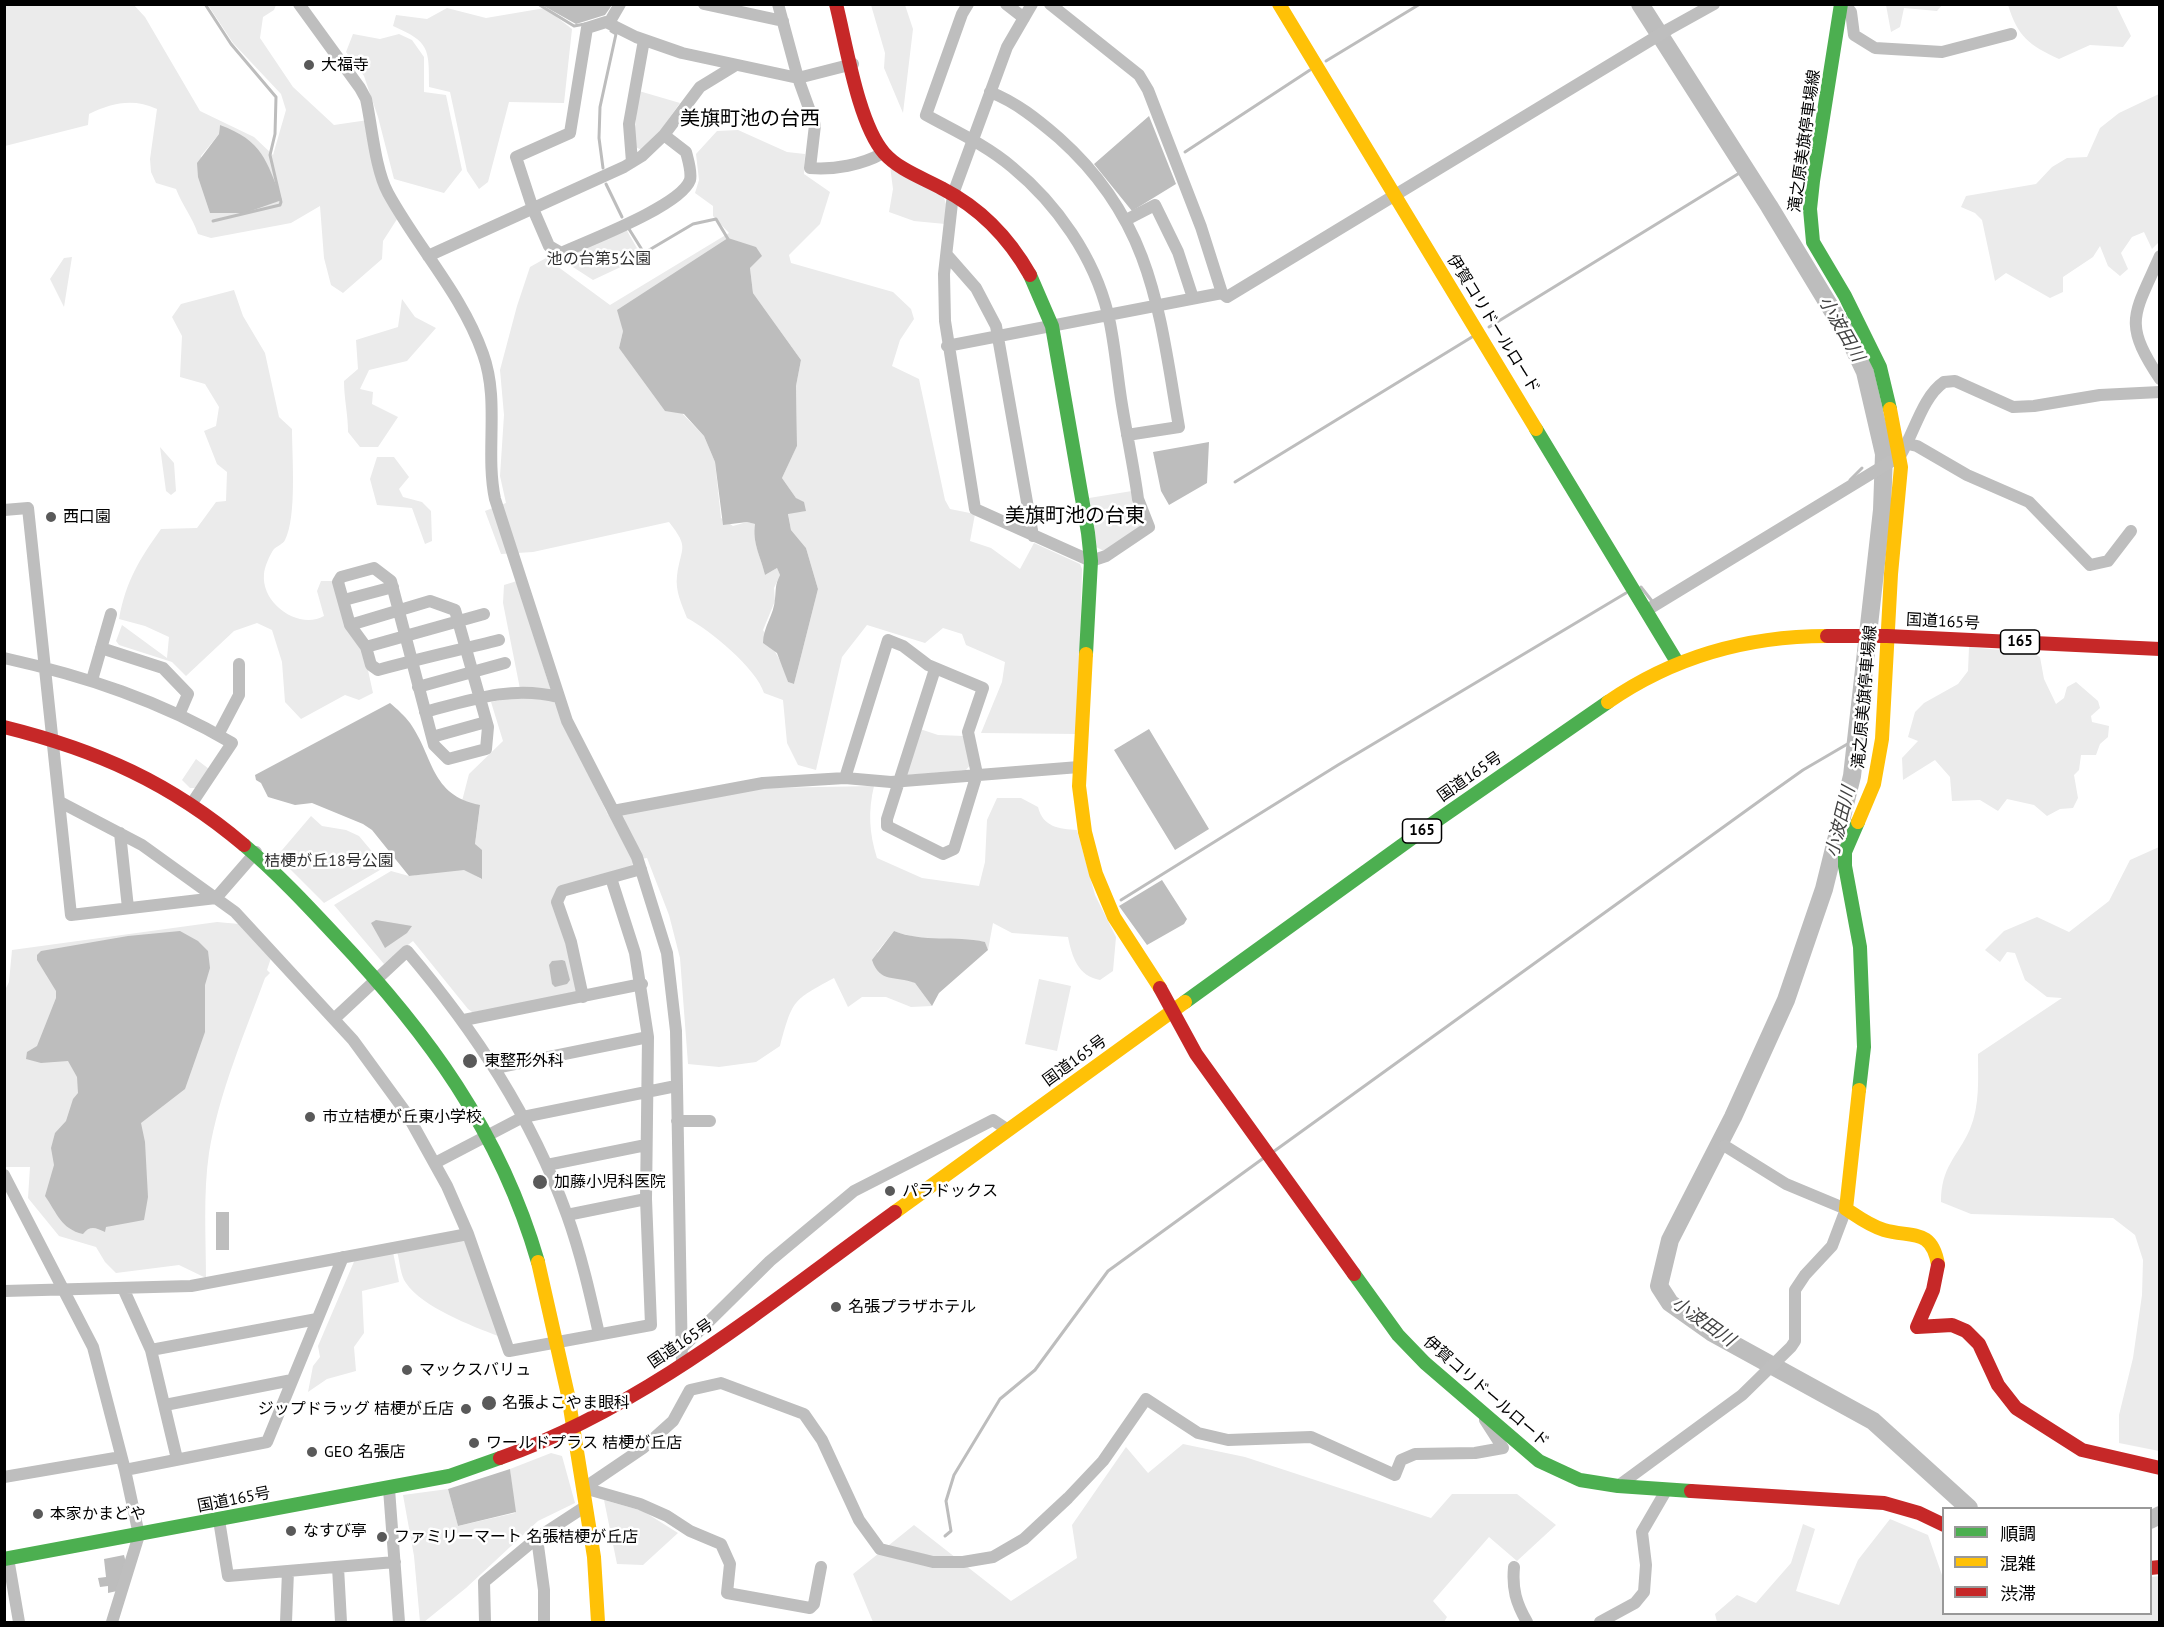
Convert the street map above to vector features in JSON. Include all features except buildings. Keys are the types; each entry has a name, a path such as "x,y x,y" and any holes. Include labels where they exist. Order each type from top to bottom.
{"main road":[{"path":"836,4 872,136 883,153"},
{"name":"伊賀コリドールロード","path":"1279,4 1677,662"},
{"name":"滝之原美旗停車場線","path":"1843,4 1813,181 1811,233 1880,367 1895,459 1883,636 1881,739 1874,784 1845,852 1845,866 1860,947 1864,1047 1846,1209"},
{"name":"伊賀コリドールロード","path":"883,153 953,194 985,217 1009,241 1035,281 1052,326 1088,533 1090,561 1079,766 1085,832 1101,890 1128,942 1150,970 1196,1054 1398,1335 1425,1363 1525,1451 1551,1469 1580,1480 1667,1490 1884,1503 1919,1513 1942,1524"},
{"name":"国道165号","path":"6,1558 389,1489 449,1476 511,1454 574,1426 636,1394 682,1365 1087,1075 1173,1010 1632,685 1677,662 1757,640 1864,636 2160,649"},
{"path":"4,727 53,739 132,769 192,803 256,852 376,980 436,1052 487,1135 516,1194 536,1247 560,1341 597,1582 598,1623"},
{"path":"1846,1209 1886,1231 1916,1234 1936,1253 1939,1270 1936,1283 1917,1327 1952,1324 1966,1331 1979,1344 1998,1385 2016,1408 2082,1450 2160,1468"}],"street":[{"path":"299,4 363,94 387,191 464,308 490,377 492,403 489,461 495,499 567,722 638,857 667,953 672,980 677,1121 684,1182 682,1365"},
{"path":"608,22 620,4"},
{"path":"704,4 783,21"},
{"path":"778,4 798,78 815,125 810,168 823,170 871,159 883,153"},
{"path":"968,4 962,14 926,115 972,139 1042,194 1085,256 1108,315 1138,499 1149,526 1106,556 1090,561 975,509 947,346 944,296 953,194 972,139 1007,46 1032,4"},
{"path":"1006,4 1024,18"},
{"path":"1050,4 1139,75 1148,90 1201,227 1222,293 1227,297 1714,4"},
{"path":"1843,4 1851,12 1854,34 1875,48 1915,52 1952,51 2011,34"},
{"path":"664,135 687,152 691,177 687,186 654,210 561,253 549,246 532,209 516,157 570,133 587,27 608,22 645,40 681,53 798,78 853,64"},
{"path":"632,162 629,124 645,40"},
{"path":"428,256 632,162 664,135 700,87 736,65"},
{"path":"990,92 1004,97 1045,126 1074,152 1113,199 1146,264 1158,305 1179,427 1127,435"},
{"path":"1125,220 1155,205 1178,252 1193,298"},
{"path":"947,255 976,288 992,317 999,336 1033,536"},
{"path":"2160,256 2141,298 2134,327 2140,350 2160,379"},
{"path":"947,346 1222,293"},
{"path":"1647,610 1895,459 1908,444 1931,394 1944,382 1955,381 2013,407 2034,406 2100,395 2160,392"},
{"path":"1908,444 1917,446 1967,475 2029,502 2090,565 2108,561 2131,531"},
{"path":"4,510 28,508 71,915 216,898 256,852"},
{"path":"350,625 399,611 430,601 455,610 467,648 486,722 486,749 448,759 434,745 411,663 406,635 399,611 393,587 390,581 374,568 341,577 338,582 350,625 366,647 371,665 378,670 411,663 467,648 499,640"},
{"path":"344,600 393,587"},
{"path":"92,680 111,614"},
{"path":"366,647 484,614"},
{"path":"845,778 888,640 903,646 935,669 983,688 968,732 977,774 954,849 943,854 887,826 887,819 935,669"},
{"path":"101,648 163,668 188,694 179,715"},
{"path":"4,658 92,680 179,715 232,743 192,803"},
{"path":"418,687 505,663"},
{"path":"218,735 239,695 239,664"},
{"path":"425,712 496,693 519,694 532,691 558,697"},
{"path":"432,737 486,722"},
{"path":"613,811 763,783 845,778 899,781 1079,766"},
{"path":"60,802 120,833 181,871 235,912 334,1019 390,1089 435,1163 468,1234 509,1351 651,1324 646,1199 648,1037 642,984 629,930 611,878"},
{"path":"120,833 128,908"},
{"path":"583,996 571,942 557,902 562,891 641,869"},
{"path":"334,1019 407,951 464,1020 523,1117 547,1165 567,1215 599,1334"},
{"path":"464,1020 642,984"},
{"path":"495,1068 648,1037"},
{"path":"435,1163 523,1117 676,1086"},
{"path":"682,1348 755,1275 854,1191 993,1120 1008,1130"},
{"path":"677,1121 710,1121"},
{"path":"547,1165 646,1145"},
{"path":"1618,1486 1730,1404 1765,1374 1795,1341 1795,1290 1805,1275 1832,1246 1846,1209 1786,1184 1725,1146"},
{"path":"4,1175 64,1290 99,1365 139,1535 112,1623"},
{"path":"567,1215 646,1199"},
{"path":"4,1291 191,1286 468,1234"},
{"path":"124,1470 267,1442 343,1257"},
{"path":"123,1288 152,1350 177,1459"},
{"path":"152,1350 317,1319"},
{"path":"165,1405 292,1380"},
{"path":"584,1488 643,1448 673,1421 690,1390 721,1383 804,1414 822,1440 859,1520 880,1549 933,1562 963,1562 993,1557 1024,1539 1041,1525 1103,1461 1146,1399 1197,1433 1228,1440 1311,1437 1395,1474 1401,1460 1415,1454 1475,1453 1503,1448 1480,1411"},
{"path":"4,1478 121,1457"},
{"path":"584,1488 640,1504 667,1516 690,1531 721,1544 730,1564 727,1593 810,1608 814,1604 821,1567"},
{"path":"389,1489 399,1623"},
{"path":"1600,1623 1635,1603 1644,1592 1646,1565 1642,1532 1667,1490"},
{"path":"485,1623 484,1582 537,1538 586,1506"},
{"path":"219,1520 228,1576 395,1562"},
{"path":"537,1538 544,1590 544,1623"},
{"path":"6,1558 19,1623"},
{"path":"338,1567 341,1623"},
{"path":"1514,1567 1512,1586 1516,1603 1527,1623"},
{"path":"286,1623 288,1571"}],"green space":[{"path":"133,4 145,17 200,111 254,137 273,155 286,110 281,94 233,43 208,5 276,5 274,10 263,17 260,38 293,87 334,125 368,120 399,216 383,241 382,259 343,293 331,285 324,258 320,206 291,223 211,238 198,234 176,189 156,183 151,172 150,159 157,109 148,106 123,103 106,107 89,114 88,125 5,146 5,5","holes":["220,125 245,213 210,213 201,156 219,134"]},
{"path":"1886,4 1942,5 1937,11 1904,8 1900,27 1891,32"},
{"path":"871,5 905,5 913,29 903,113 884,68 885,53"},
{"path":"2008,5 2116,5 2131,36 2123,47 2090,45 2059,59 2026,39 2016,25"},
{"path":"447,8 486,18 545,8 572,29 564,103 509,102 488,182 479,189 467,171 450,92 429,87 429,64 425,48 414,37 393,26 396,15 427,19"},
{"path":"353,34 380,39 399,34 412,40 424,57 424,92 446,95 462,170 444,193 394,179 378,117 364,76 346,52"},
{"path":"639,91 680,103 658,134 642,150 633,146"},
{"path":"2159,94 2160,241 2152,249 2144,232 2132,237 2121,253 2128,269 2120,276 2108,266 2100,246 2093,257 2063,277 2063,292 2050,298 2006,273 1995,281 1982,220 1975,213 1961,207 1966,196 2036,184 2052,167 2067,158 2087,157 2100,128 2119,113"},
{"path":"738,130 787,152 805,154 804,174 830,192 820,224 789,255 791,263 893,292 911,309 914,319 900,340 892,366 919,379 945,500 950,509 975,514 970,541 991,548 1020,569 1034,543 1080,564 1082,569 1078,734 981,733 1002,682 1005,662 966,645 962,634 943,628 925,643 867,625 842,657 816,770 798,765 787,743 783,700 764,693 752,672 742,661 708,631 687,618 677,587 682,543 669,522 533,552 501,554 485,511 506,503 500,476 504,415 500,370 530,267 546,258 610,305 729,233 713,216 713,206 695,193 699,180 696,154 717,131","holes":["762,256 750,268 753,293 801,360 796,386 797,446 782,478 805,511 788,513 791,530 806,548 818,589 794,684 788,682 783,666 763,630 775,601 774,588 780,575 777,568 765,575 756,543 755,524 747,522 733,526 721,518 715,462 704,436 619,348 623,331"]},
{"path":"890,166 943,195 946,204 945,224 914,221 889,212 893,189"},
{"name":"池の台第5公園","path":"626,229 642,257 593,280 559,258"},
{"path":"72,257 64,307 50,279 64,258"},
{"path":"234,290 243,316 265,353 279,417 292,429 293,486 289,530 283,543 274,549 268,561 264,571 265,585 275,604 293,617 304,620 324,616 317,591 321,581 334,581 364,652 373,693 359,700 345,695 301,719 285,702 282,662 272,630 257,623 234,631 186,676 172,662 119,645 116,641 122,625 167,658 169,637 145,626 119,619 130,582 140,561 161,529 197,528 216,502 226,501 227,472 217,464 204,431 216,426 219,407 205,384 180,377 182,336 172,317 181,304"},
{"path":"402,299 415,317 436,328 407,361 369,370 360,389 373,392 372,404 398,417 378,447 360,447 348,432 344,381 358,369 356,340 398,327"},
{"path":"160,447 174,463 176,491 171,495 166,491"},
{"path":"377,457 394,457 409,477 399,489 403,497 422,502 431,511 432,541 425,544 412,508 377,505 370,479"},
{"path":"1132,491 1141,523 1139,528 1104,551 1096,547 1089,498"},
{"path":"517,581 554,701 608,815 766,788 874,786 870,822 877,858 922,878 979,886 985,862 987,820 997,798 1021,798 1038,807 1040,814 1053,826 1077,830 1095,895 1116,937 1113,971 1100,980 1086,974 1077,965 1068,937 1012,933 993,923 988,950 985,942 927,939 894,931 877,952 907,979 915,983 932,1006 911,1007 886,997 862,997 848,1007 834,978 796,1003 788,1019 780,1046 756,1062 719,1067 688,1064 680,958 669,915 647,858 635,860 632,866 558,887 578,988 574,994 475,1014 468,1009 413,941 384,964 334,905 391,871 409,876 464,869 481,879 475,844 480,806 462,801 469,774 503,741 491,702 510,698 522,699 503,603 504,585"},
{"path":"1969,647 2032,653 2040,657 2044,679 2056,704 2064,698 2067,687 2076,682 2098,701 2100,708 2091,716 2092,722 2109,726 2108,737 2100,744 2096,755 2081,755 2079,770 2074,775 2078,798 2073,808 2060,809 2047,816 2034,805 2007,799 1998,811 1980,800 1952,801 1950,777 1935,760 1903,780 1902,758 1918,741 1908,737 1915,712 1924,703 1958,684 1968,671"},
{"path":"920,729 938,735 964,736 971,764 966,770 908,775 905,772"},
{"path":"196,759 209,769 197,788 190,788 182,780"},
{"name":"桔梗が丘18号公園","path":"311,816 322,826 346,830 359,836 385,867 324,903 277,856"},
{"path":"2159,847 2159,1451 2119,1443 2119,1415 2133,1358 2142,1295 2143,1260 2135,1235 2113,1218 1971,1214 1941,1202 1947,1171 1973,1120 1978,1092 1978,1054 2062,998 2047,997 2025,980 2015,953 2007,952 2000,962 1985,950 2004,931 2037,917 2069,932 2109,901 2130,860"},
{"path":"217,922 239,924 271,958 267,970 270,973 265,978 241,1043 213,1131 206,1184 206,1278 179,1265 116,1273 105,1262 96,1247 59,1236 28,1198 30,1167 5,1167 4,992 9,982 12,950"},
{"path":"1039,979 1071,986 1057,1051 1025,1044"},
{"path":"461,1239 467,1243 498,1336 435,1308 413,1292 402,1276 397,1252"},
{"path":"393,1252 399,1282 362,1291 364,1333 354,1347 356,1371 327,1379 308,1392 313,1366 320,1357 318,1346 356,1257"},
{"path":"1183,1444 1245,1457 1431,1518 1452,1494 1517,1494 1556,1525 1517,1561 1489,1537 1433,1601 1447,1617 1444,1622 873,1622 853,1574 914,1525 1011,1601 1077,1558 1072,1525 1126,1447 1148,1473"},
{"path":"551,1453 562,1456 575,1503 538,1521 466,1588 424,1622 420,1622 414,1556 403,1495 448,1489 458,1526 515,1513 510,1469"},
{"path":"604,1500 643,1511 678,1533 643,1565 617,1564"},
{"path":"1890,1519 1928,1535 1942,1575 1942,1615 2152,1615 2152,1577 2159,1576 2159,1622 1717,1622 1715,1614 1737,1595 1756,1603 1791,1563 1803,1524 1815,1529 1796,1591 1839,1605 1858,1560"}],"shaded area":[{"path":"542,5 612,5 605,15 576,24"},
{"path":"1149,116 1176,184 1132,211 1094,164"},
{"path":"220,125 246,138 254,145 267,163 282,200 245,213 210,213 198,177 197,163 219,134"},
{"path":"728,238 756,247 762,256 750,268 753,293 801,360 796,386 797,446 782,478 796,498 804,502 806,511 788,514 791,530 806,548 818,589 794,684 788,682 777,653 763,643 780,575 777,568 765,575 756,544 755,524 747,522 723,525 715,462 704,436 684,414 665,411 619,348 623,331 617,310"},
{"path":"1209,442 1207,483 1169,505 1161,491 1153,452"},
{"path":"390,703 410,723 442,784 451,793 480,805 475,844 482,850 482,879 464,870 409,876 372,830 363,824 312,803 295,805 268,797 261,783 256,780 255,775"},
{"path":"1149,729 1209,829 1175,850 1114,750"},
{"path":"1162,880 1187,919 1184,924 1147,945 1119,906"},
{"path":"376,920 412,926 407,933 385,948 371,923"},
{"path":"180,931 198,941 208,951 210,968 205,985 205,1032 185,1089 141,1123 145,1142 148,1197 144,1220 106,1227 105,1232 93,1228 83,1234 76,1232 64,1224 45,1196 54,1165 51,1148 55,1133 66,1121 73,1099 78,1093 77,1077 68,1061 41,1063 26,1059 27,1052 37,1046 56,998 56,991 37,960 37,955 41,951 128,936"},
{"path":"894,931 917,937 985,942 988,950 939,993 932,1006 915,983 889,978 875,968 872,960"},
{"path":"552,961 565,961 570,980 567,984 555,987 552,984 549,965"},
{"path":"216,1212 229,1212 229,1250 216,1250"},
{"path":"510,1469 516,1512 458,1526 448,1489"},
{"path":"124,1555 127,1567 117,1591 108,1593 108,1586 100,1587 98,1578 106,1577 104,1559"}],"waterway":[{"path":"205,4 231,44 276,97 275,134 270,155 281,202 280,205 213,221"},
{"path":"538,4 574,26 585,24"},
{"path":"1326,61 1420,4"},
{"name":"小波田川","path":"1640,4 1769,206 1849,338 1865,372 1884,454 1882,510 1852,776 1824,889 1786,1000 1733,1117 1670,1240 1659,1286 1670,1303 1711,1332 1873,1421 1968,1507"},
{"path":"603,168 599,138 600,107 616,34 611,31"},
{"path":"1185,152 1310,70"},
{"path":"1489,327 1746,169"},
{"path":"606,184 622,217"},
{"path":"629,229 644,253 693,224 716,219 728,239"},
{"path":"1235,482 1472,337"},
{"path":"1850,480 1862,468"},
{"path":"1641,587 1652,601"},
{"path":"1121,900 1338,765 1626,593"},
{"path":"1273,1152 1803,770 1856,739"},
{"path":"945,1536 951,1531 946,1501 954,1475 1000,1399 1035,1370 1108,1271 1265,1157"},
{"name":"小波田川","path":"2152,1519 2160,1515"}],"traffic: fast":[{"path":"1841,4 1813,181 1810,209 1813,242 1845,296 1880,367 1890,409"},
{"path":"1030,275 1052,326 1088,533 1091,561 1086,654"},
{"path":"1536,429 1677,662"},
{"path":"1185,1002 1426,828 1608,702"},
{"path":"1858,822 1845,852 1845,866 1860,947 1864,1047 1859,1090"},
{"path":"244,845 280,878 335,935 369,972 430,1047 457,1086 503,1169 522,1214 538,1262"},
{"path":"1354,1274 1398,1335 1425,1363 1539,1461 1580,1480 1618,1486 1691,1491"},
{"path":"4,1559 449,1476 500,1458"}],"traffic: slow":[{"path":"1279,4 1536,429"},
{"path":"1858,822 1874,784 1882,739 1891,574 1901,467 1890,409"},
{"path":"1608,702 1659,673 1712,652 1769,640 1827,636"},
{"path":"1086,654 1079,786 1085,832 1096,874 1114,917 1160,988"},
{"path":"895,1212 1185,1002"},
{"path":"1859,1090 1846,1209 1879,1228 1925,1239 1931,1245 1938,1265"},
{"path":"538,1262 568,1395 594,1557 598,1622"}],"traffic: jam":[{"path":"836,4 860,103 875,140 884,153 904,169 943,189 981,215 1013,249 1030,275"},
{"path":"1827,636 1887,636 2160,649"},
{"path":"4,727 70,746 132,771 189,804 244,845"},
{"path":"1160,988 1196,1054 1354,1274"},
{"path":"500,1458 554,1436 657,1381 754,1316 895,1212"},
{"path":"1938,1265 1933,1290 1917,1327 1952,1325 1966,1331 1979,1344 1998,1385 2016,1408 2082,1450 2160,1468"},
{"path":"1691,1491 1884,1503 1919,1513 1942,1524"},
{"path":"2152,1568 2160,1567"}],"place":[{"name":"大福寺","path":"309,65"},
{"name":"西口園","path":"51,517"},
{"name":"東整形外科","path":"470,1061"},
{"name":"市立桔梗が丘東小学校","path":"310,1117"},
{"name":"加藤小児科医院","path":"540,1182"},
{"name":"パラドックス","path":"890,1191"},
{"name":"名張プラザホテル","path":"836,1307"},
{"name":"マックスバリュ","path":"407,1370"},
{"name":"名張よこやま眼科","path":"489,1403"},
{"name":"ジップドラッグ 桔梗が丘店","path":"466,1409"},
{"name":"ワールドプラス 桔梗が丘店","path":"474,1443"},
{"name":"GEO 名張店","path":"312,1452"},
{"name":"本家かまどや","path":"38,1514"},
{"name":"なすび亭","path":"291,1531"},
{"name":"ファミリーマート 名張桔梗が丘店","path":"382,1537"}],"district":[{"name":"美旗町池の台西","path":"750,119"},
{"name":"美旗町池の台東","path":"1075,516"}]}
